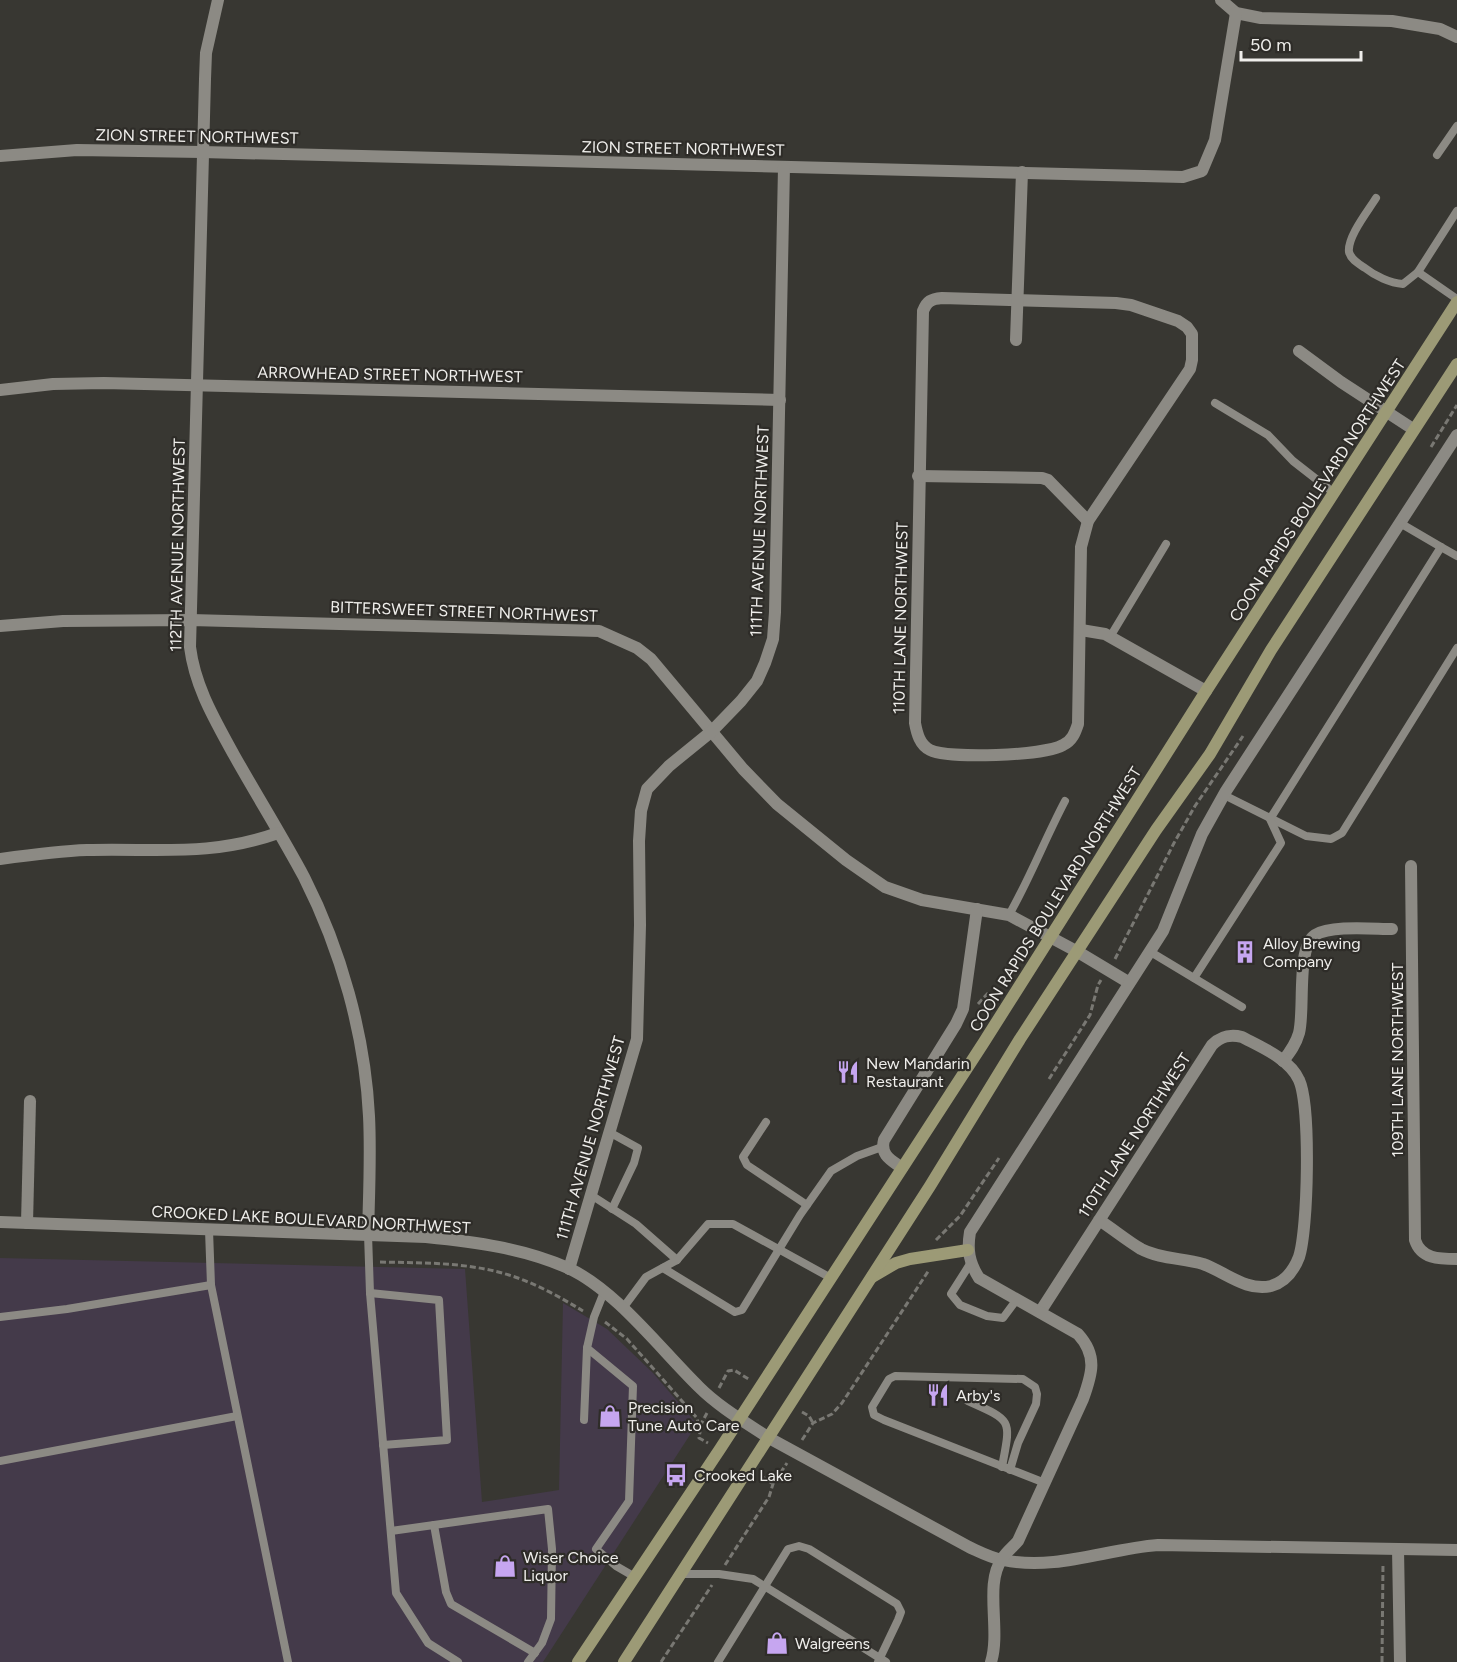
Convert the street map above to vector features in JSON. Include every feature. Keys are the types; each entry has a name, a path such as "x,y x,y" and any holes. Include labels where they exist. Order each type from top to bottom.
{"main road":[{"name":"COON RAPIDS BOULEVARD NORTHWEST","path":"578,1662 984,1042 1457,301"},
{"path":"624,1662 769,1438 868,1279 930,1186 1020,1039 1156,830 1210,754 1271,650 1457,364"},
{"path":"868,1279 896,1263 968,1250"}],"street":[{"name":"112TH AVENUE NORTHWEST","path":"218,0 206,53 190,647 199,688 304,878 343,973 356,1025 369,1116 368,1234"},
{"path":"1221,0 1236,13 1261,18 1392,21 1440,29 1457,37"},
{"name":"ZION STREET NORTHWEST","path":"0,156 77,150 202,152 1183,177 1202,171 1215,140 1236,13"},
{"name":"111TH AVENUE NORTHWEST","path":"569,1269 637,1039 640,925 639,841 641,811 647,789 741,701 757,681 773,639 784,166"},
{"path":"1016,340 1022,172"},
{"name":"110TH LANE NORTHWEST","path":"932,299 1131,305 1178,321 1192,334 1190,369 1088,521 1081,547 1078,724 1074,735 1066,744 1054,750 1012,755 942,754 931,750 918,736 915,723 918,476 923,311 932,299"},
{"path":"1299,351 1341,382 1413,429"},
{"name":"ARROWHEAD STREET NORTHWEST","path":"0,390 53,384 104,383 780,400"},
{"path":"991,1662 996,1630 994,1582 1001,1560 1018,1541 1083,1399 1091,1377 1091,1368 1087,1344 1078,1334 979,1278 970,1264 968,1250 970,1232 1128,982 1163,931 1194,851 1224,795 1457,435"},
{"path":"918,476 1042,478 1048,480 1088,521"},
{"name":"BITTERSWEET STREET NORTHWEST","path":"0,626 63,621 191,620 599,631 637,648 651,659 743,769 777,804 869,876 885,886 922,900 1009,915 1050,936 1128,982"},
{"path":"1081,630 1105,634 1206,691"},
{"path":"0,859 88,850 199,850 251,842 278,833"},
{"name":"109TH LANE NORTHWEST","path":"1411,866 1415,1240 1421,1252 1433,1258 1457,1259"},
{"path":"902,1168 886,1156 882,1148 884,1140 963,1009 977,909"},
{"path":"1099,1220 1141,1249 1151,1253 1203,1265 1249,1285 1271,1286 1281,1282 1292,1271 1298,1260 1305,1233 1303,1093 1292,1068 1283,1061 1292,1049 1299,1031 1305,953 1309,940 1315,935 1331,931 1392,929"},
{"name":"110TH LANE NORTHWEST","path":"1040,1312 1212,1045 1218,1039 1234,1035 1242,1037 1283,1061"},
{"path":"27,1223 30,1101"},
{"name":"CROOKED LAKE BOULEVARD NORTHWEST","path":"0,1222 368,1234 479,1243 522,1251 569,1269 603,1292 623,1308 699,1388 769,1438 969,1547 1001,1560 1059,1562 1124,1548 1158,1545 1457,1550"},
{"path":"1395,1549 1400,1662"}],"lane":[{"path":"1437,155 1457,126"},
{"path":"1376,198 1350,240 1349,252 1353,260 1368,271 1403,285 1418,272 1457,212"},
{"path":"1418,272 1457,301"},
{"path":"1215,403 1268,435 1293,461 1334,493"},
{"path":"1400,523 1457,556"},
{"path":"1110,637 1166,544"},
{"path":"1270,819 1441,547"},
{"path":"1224,795 1306,836 1331,839 1342,833 1457,648"},
{"path":"1009,915 1030,877 1041,848 1065,801"},
{"path":"1194,978 1281,843 1270,819"},
{"path":"1149,951 1242,1006"},
{"path":"766,1122 743,1157 747,1165 807,1205"},
{"path":"609,1132 638,1148 634,1163 612,1209"},
{"path":"663,1268 735,1311 742,1310 807,1205 831,1171 857,1156 882,1148"},
{"path":"591,1196 636,1224 677,1260"},
{"path":"623,1308 646,1277 677,1260 708,1224 734,1224 831,1278"},
{"path":"209,1230 211,1285 288,1662"},
{"path":"368,1234 370,1293 396,1593 428,1643 458,1662"},
{"path":"970,1264 951,1294 960,1305 987,1316 1003,1318 1017,1299"},
{"path":"0,1317 211,1285"},
{"path":"584,1420 587,1348 603,1292"},
{"path":"370,1293 439,1300 447,1440 383,1445"},
{"path":"587,1348 633,1386 629,1501 596,1549 616,1566 635,1577"},
{"path":"1006,1468 1036,1404 1035,1388 1023,1379 895,1376 889,1379 872,1407 874,1415 884,1420 1006,1468 1045,1483"},
{"path":"968,1401 998,1414 1005,1422 1009,1431 1006,1468"},
{"path":"0,1461 237,1416"},
{"path":"391,1531 548,1509 552,1550 550,1619 542,1643 528,1662"},
{"path":"434,1525 446,1592 451,1604 535,1653"},
{"path":"681,1574 719,1574 753,1579 766,1586 881,1661 901,1612 897,1604 809,1548 799,1546 788,1550 766,1586 718,1662"}],"path":[{"path":"1048,1082 1090,1015 1098,986"},
{"path":"933,1246 935,1241 960,1216 999,1158"},
{"path":"368,1262 453,1264 500,1273 534,1284 608,1324 627,1339 697,1418 699,1438"},
{"path":"813,1423 832,1414 842,1403 931,1266"},
{"path":"723,1568 765,1504 777,1478"},
{"path":"1382,1662 1382,1565 1395,1549"},
{"path":"661,1662 714,1581"}],"shaded area":[{"path":"0,1258 465,1269 482,1502 559,1490 563,1303 607,1329 653,1373 697,1424 543,1662 0,1662"}],"place":[{"name":"Alloy Brewing Company","path":"1245,952"},
{"name":"New Mandarin Restaurant","path":"848,1072"},
{"name":"Arby's","path":"938,1395"},
{"name":"Precision Tune Auto Care","path":"610,1416"},
{"name":"Crooked Lake","path":"676,1475"},
{"name":"Wiser Choice Liquor","path":"505,1566"},
{"name":"Walgreens","path":"777,1643"}]}
